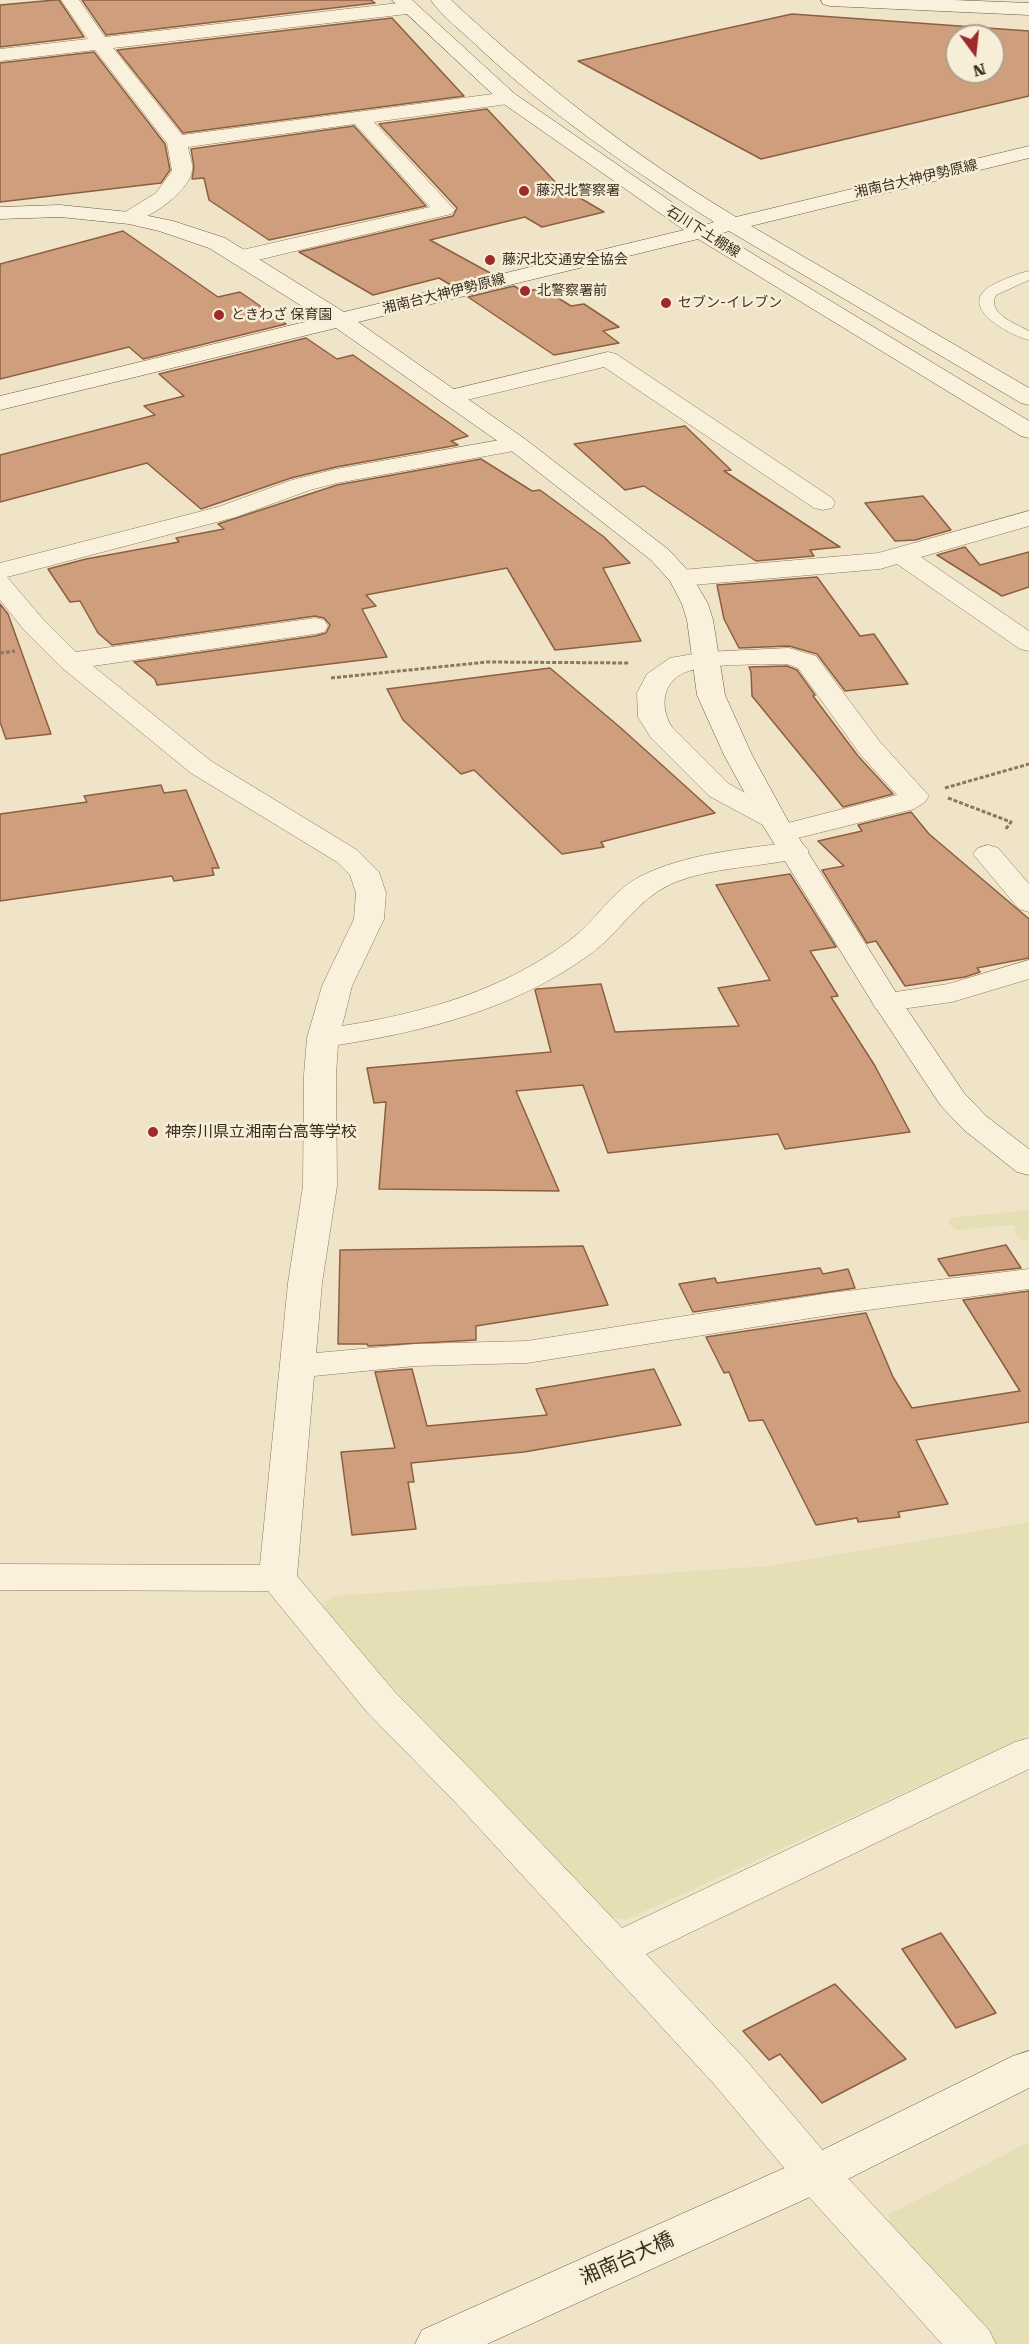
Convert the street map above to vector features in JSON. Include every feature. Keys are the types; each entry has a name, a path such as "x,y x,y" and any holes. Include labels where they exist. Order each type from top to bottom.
{"street":[{"path":"70,0 104,50 177,142 182,171 175,184 163,197 129,218"},
{"name":"石川下土棚線","path":"440,0 472,33 543,94 633,160 731,223 1029,398"},
{"path":"830,0 1029,9"},
{"path":"0,55 404,4"},
{"name":"石川下土棚線","path":"404,4 508,98 593,159 700,231 1029,431"},
{"path":"177,142 508,98"},
{"path":"241,257 444,210 360,118"},
{"name":"湘南台大神伊勢原線","path":"0,403 1029,152"},
{"path":"0,213 60,211 129,218 195,234 217,243 340,320 517,444 660,555 681,578 695,604 700,620 692,662 711,694 724,727 783,834 887,1002 952,1099 975,1123 1029,1165"},
{"path":"450,397 608,359 823,503"},
{"path":"0,571 227,512 301,485 336,476 517,444"},
{"path":"681,578 880,561 1029,519"},
{"path":"902,556 1029,643"},
{"path":"0,583 33,624 70,661 201,767 347,856 364,872 371,893 369,919 337,986 323,1038 320,1076 320,1186 305,1283 278,1578 380,1701 470,1793 730,2072 816,2174 972,2344"},
{"path":"70,661 315,626"},
{"path":"323,1038 418,1022 452,1011 515,984 580,947 596,935 633,894 649,883 717,863 783,834 904,803 915,796 876,755 807,662 789,656 692,662 657,680 651,693 652,717 661,732 719,790 783,834"},
{"path":"988,854 1029,903"},
{"path":"887,1002 952,993 1022,979"},
{"path":"297,1366 415,1355 527,1352 830,1304 1029,1279"},
{"path":"0,1577 278,1578"},
{"path":"615,1950 1029,1752"},
{"name":"湘南台大橋","path":"439,2344 816,2174 1029,2068"}],"lane":[{"path":"1029,275 999,287 987,297 986,304 988,310 996,318 1029,336"}],"path":[{"path":"331,678 486,662 692,662"},
{"path":"915,796 1029,764"},
{"path":"915,796 940,795 1011,822"}],"shaded area":[{"path":"1029,1210 1029,1239 1022,1240 1017,1236 1014,1225 956,1230 949,1224 949,1218"},
{"path":"1029,1522 1029,1735 626,1920 604,1916 320,1609 332,1596 769,1566"},
{"path":"1029,2142 1029,2344 995,2344 895,2237 888,2215"}],"building":[{"path":"59,0 84,37 0,47 0,5"},
{"path":"82,0 371,0 375,3 106,35"},
{"path":"792,14 945,25 945,84 1005,84 1005,29 1029,31 1029,96 761,159 578,61"},
{"path":"392,18 464,96 183,133 117,50"},
{"path":"94,52 165,144 170,170 161,183 0,202 0,63"},
{"path":"487,109 558,185 604,212 542,227 525,217 430,240 492,274 449,284 439,278 373,295 299,252 453,216 457,208 379,124"},
{"path":"354,126 426,206 269,240 209,200 204,178 192,179 194,167 191,149"},
{"path":"123,231 218,297 240,292 286,324 143,359 129,347 0,379 0,264"},
{"path":"514,286 524,292 542,288 571,306 584,304 619,327 603,331 619,343 554,355 468,297"},
{"path":"306,338 337,359 353,355 468,436 451,441 458,445 336,467 291,478 201,509 147,463 0,502 0,455 155,415 144,406 184,396 159,374"},
{"path":"685,426 731,470 724,471 840,547 810,550 814,556 756,561 644,486 625,490 574,444"},
{"path":"481,459 532,491 540,490 604,537 630,563 603,568 641,641 555,650 507,568 366,595 376,606 362,609 387,657 157,685 155,679 134,662 315,636 326,633 330,625 324,618 315,616 112,645 98,633 80,601 70,602 48,569 86,559 179,542 176,538 224,529 218,524 337,485"},
{"path":"923,496 951,530 915,540 895,541 865,503"},
{"path":"965,547 980,565 1029,552 1029,587 1002,596 937,555"},
{"path":"817,577 860,636 874,634 908,684 845,691 817,654 789,646 739,648 724,619 717,585"},
{"path":"0,604 8,614 51,734 6,739 0,722"},
{"path":"787,666 797,670 815,695 813,696 858,756 893,794 843,807 752,696 749,667"},
{"path":"550,668 715,813 601,842 604,847 562,854 474,770 461,774 403,720 387,689"},
{"path":"161,785 164,793 186,790 219,868 212,868 214,875 174,881 172,876 0,901 0,814 87,802 84,796"},
{"path":"911,812 929,834 1029,919 1029,958 977,968 980,972 965,977 905,986 876,941 867,943 822,870 844,866 818,841 862,831 858,825"},
{"path":"790,874 836,947 810,951 838,996 831,997 875,1066 910,1132 785,1149 778,1134 608,1153 583,1085 516,1091 559,1191 379,1189 386,1102 374,1103 367,1068 551,1052 535,990 537,989 601,984 615,1032 739,1026 718,988 770,980 716,885"},
{"path":"1006,1245 1021,1268 949,1276 938,1259"},
{"path":"583,1246 608,1305 476,1326 476,1340 368,1346 367,1344 338,1344 340,1250"},
{"path":"820,1268 823,1274 848,1269 855,1288 693,1312 679,1284 715,1278 717,1283"},
{"path":"1029,1291 1029,1422 916,1440 948,1504 898,1512 900,1517 858,1522 857,1518 816,1525 763,1420 749,1421 729,1372 724,1373 706,1337 866,1313 893,1377 912,1408 1020,1391 963,1300"},
{"path":"412,1369 427,1426 547,1415 536,1389 654,1369 681,1425 524,1452 411,1463 414,1482 408,1482 416,1529 352,1535 341,1452 395,1448 375,1372"},
{"path":"941,1933 996,2013 956,2028 902,1949"},
{"path":"835,1984 906,2059 822,2103 780,2054 769,2060 743,2031"}],"place":[{"name":"藤沢北警察署","path":"524,191"},
{"name":"藤沢北交通安全協会","path":"490,260"},
{"name":"北警察署前","path":"525,291"},
{"name":"セブン-イレブン","path":"666,303"},
{"name":"ときわざ 保育園","path":"219,315"},
{"name":"神奈川県立湘南台高等学校","path":"153,1132"}]}
